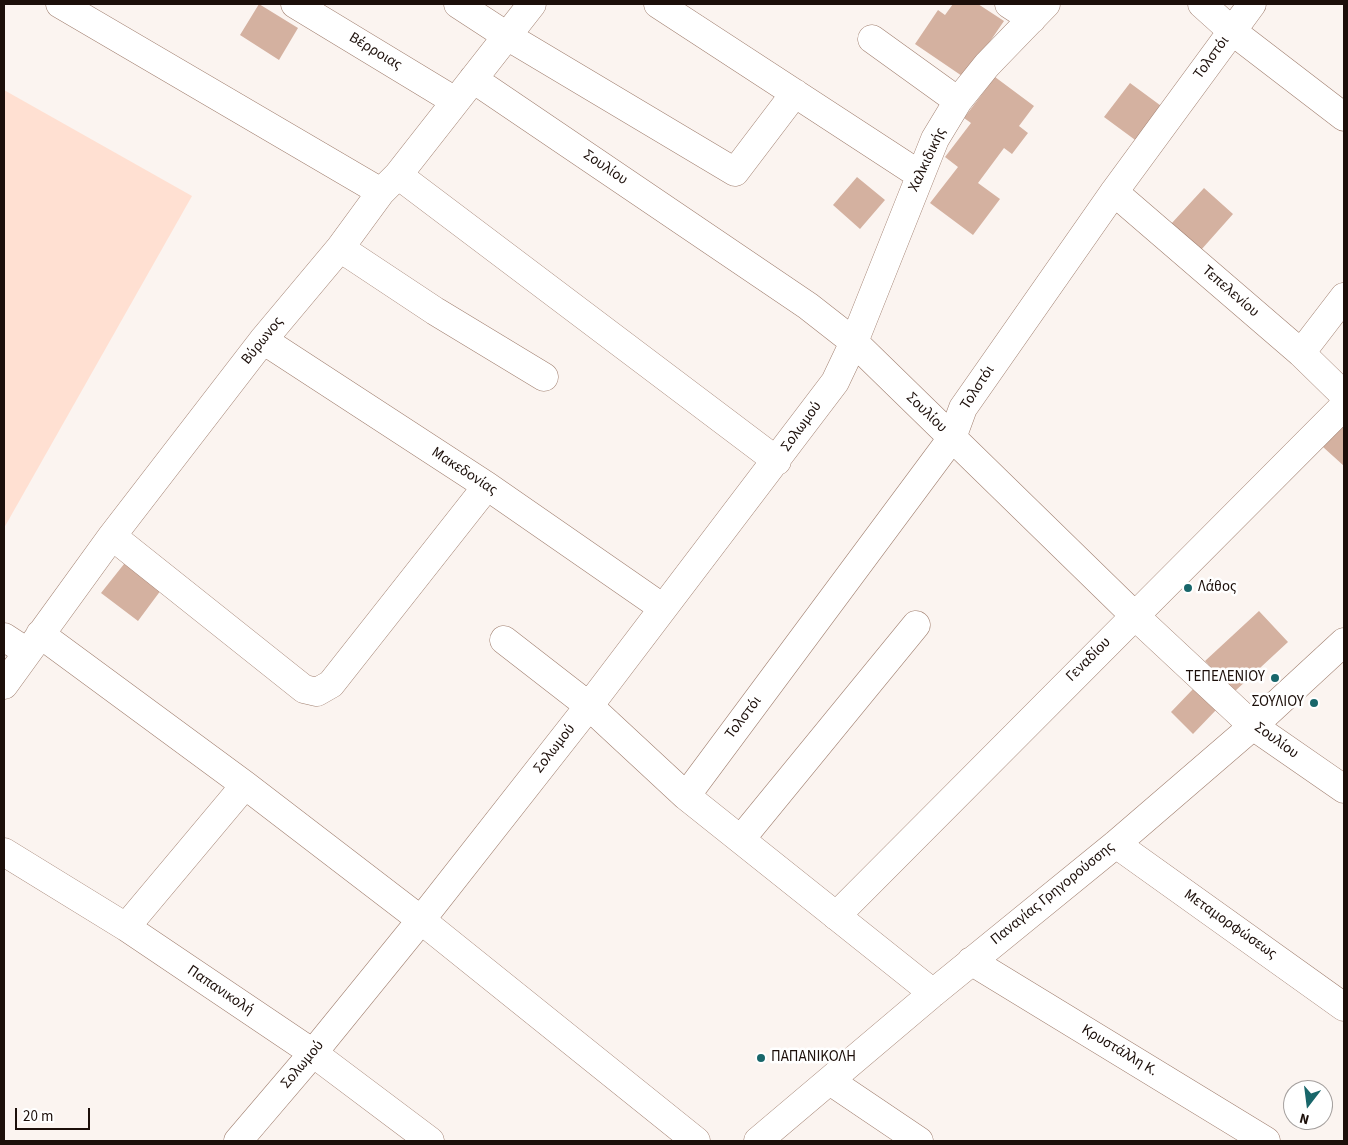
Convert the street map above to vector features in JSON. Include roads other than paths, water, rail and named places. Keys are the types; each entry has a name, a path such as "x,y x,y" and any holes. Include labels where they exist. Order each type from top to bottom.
{"street":[{"path":"60,4 390,183 777,461"},
{"name":"Βέρροιας","path":"294,4 455,101"},
{"path":"458,4 506,36 735,172 795,93"},
{"name":"Βύρωνος","path":"4,685 112,536 263,340 340,248 532,4"},
{"path":"658,4 920,175"},
{"path":"1009,4 1039,12"},
{"path":"1202,4 1232,31 1344,117"},
{"name":"Τολστόι","path":"686,796 952,438 963,408 1114,192 1252,4"},
{"name":"Χαλκιδικής","path":"854,342 936,139 958,101 987,65 1039,12"},
{"path":"872,39 958,101"},
{"name":"Σουλίου","path":"473,79 800,301 854,342 1134,616 1253,726 1344,789"},
{"name":"Τεπελενίου","path":"1114,192 1301,354 1344,394"},
{"path":"340,248 435,311 544,377"},
{"path":"1301,354 1344,296"},
{"name":"Μακεδονίας","path":"263,340 487,486 663,608"},
{"name":"Σολωμού","path":"238,1141 313,1054 589,706 777,461 835,382 854,342"},
{"name":"Γεναδίου","path":"836,916 1344,406"},
{"path":"112,536 304,689 318,692 330,684 487,486"},
{"path":"740,840 916,625"},
{"path":"4,637 34,643 244,785 421,920 696,1141"},
{"path":"504,640 589,706 686,796 933,993"},
{"name":"Παναγίας Γρηγορούσσης","path":"758,1141 971,961 1116,844 1253,726 1344,642"},
{"path":"126,927 244,785"},
{"name":"Μεταμορφώσεως","path":"1116,844 1344,1006"},
{"name":"Παπανικολή","path":"4,852 126,927 313,1054 430,1141"},
{"name":"Κρυστάλλη Κ.","path":"971,961 1266,1141"},
{"path":"830,1080 919,1141"}],"place":[{"name":"Λάθος","path":"1188,588"},
{"name":"ΤΕΠΕΛΕΝΙΟΥ","path":"1275,678"},
{"name":"ΣΟΥΛΙΟΥ","path":"1314,703"},
{"name":"ΠΑΠΑΝΙΚΟΛΗ","path":"761,1058"}]}
